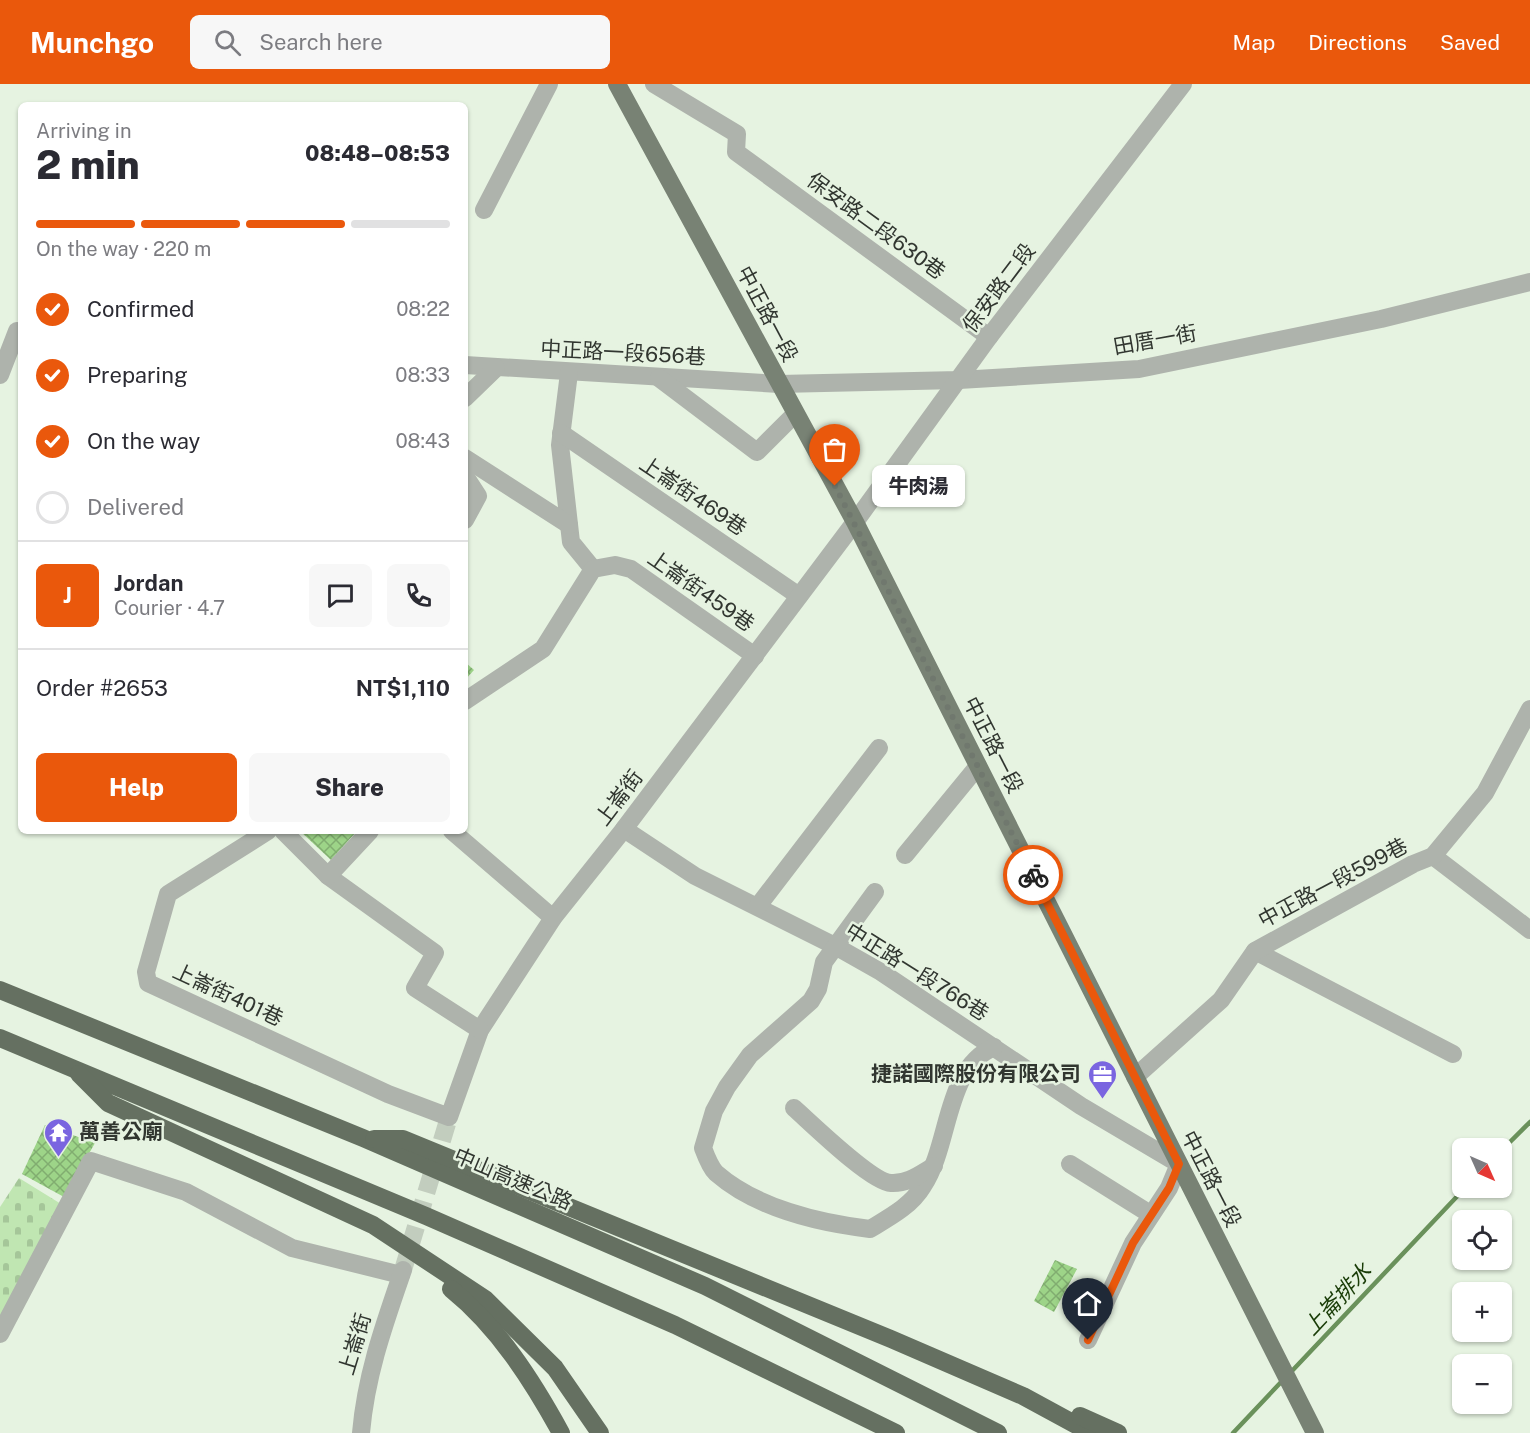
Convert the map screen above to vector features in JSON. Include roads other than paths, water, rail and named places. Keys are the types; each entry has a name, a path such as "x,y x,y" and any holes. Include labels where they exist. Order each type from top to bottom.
{"highway":[{"name":"中山高速公路","path":"0,990 363,1138 705,1286 998,1433"},
{"path":"0,1038 71,1066 675,1325 896,1433"},
{"path":"71,1066 108,1103 373,1225 485,1299 555,1368 600,1433"},
{"path":"363,1138 403,1139 891,1339 1023,1396 1092,1433"},
{"path":"373,1225 475,1309 536,1387 561,1433"},
{"path":"1023,1396 1036,1396 1118,1433"}],"main road":[{"name":"中正路一段","path":"617,84 855,522 1315,1433"}],"street":[{"path":"484,210 549,84"},
{"name":"保安路二段630巷","path":"654,84 737,134 736,152 989,337"},
{"name":"保安路二段","path":"855,522 989,337 1183,84"},
{"name":"田厝一街","path":"779,384 959,380 1139,369 1381,319 1530,282"},
{"path":"0,375 13,330"},
{"name":"中正路一段656巷","path":"468,365 779,384"},
{"path":"468,395 496,368"},
{"path":"468,698 543,649 593,569 571,542 560,445 569,373"},
{"path":"659,378 757,452 795,414"},
{"name":"上崙街469巷","path":"561,433 800,596"},
{"path":"468,460 569,525"},
{"path":"468,481 478,496 468,514"},
{"name":"上崙街","path":"448,1118 480,1030 553,918 624,829 855,522"},
{"name":"上崙街459巷","path":"593,569 615,566 631,569 755,656"},
{"name":"中正路一段599巷","path":"1135,1077 1221,1000 1255,951 1413,864 1433,856 1485,793 1530,709"},
{"path":"758,906 879,748"},
{"path":"905,855 978,766"},
{"name":"中正路一段766巷","path":"624,829 695,876 758,906 881,972 1081,1106 1179,1164"},
{"name":"上崙街401巷","path":"263,834 168,894 146,972 148,983 388,1094 448,1118"},
{"path":"286,834 328,876 435,953 415,988 480,1030"},
{"path":"328,876 367,834"},
{"path":"455,834 553,918"},
{"path":"1433,856 1530,930"},
{"path":"875,892 824,962 818,989 811,1001 750,1055 727,1087 714,1112 703,1148 714,1172 756,1198 822,1221 870,1229 905,1207 923,1187 934,1166 957,1090 966,1069 979,1054 994,1047"},
{"path":"1255,951 1453,1054"},
{"path":"794,1108 858,1164 888,1183 906,1182 934,1166"},
{"name":"上崙街","path":"0,1334 91,1161 186,1192 292,1248 402,1272 364,1392 361,1433"},
{"path":"1070,1164 1150,1214"},
{"path":"1088,1340 1121,1267 1150,1214 1169,1188 1179,1164"}],"waterway":[{"name":"上崙排水","path":"1512,1140 1530,1122"},
{"name":"上崙排水","path":"1291,1372 1456,1198"},
{"name":"上崙排水","path":"1233,1433 1283,1380"}],"tunnel":[{"path":"403,1270 449,1117"}],"place":[{"name":"牛肉湯","path":"835,486"},
{"name":"捷諾國際股份有限公司","path":"1102,1100"},
{"name":"萬善公廟","path":"58,1158"}]}
